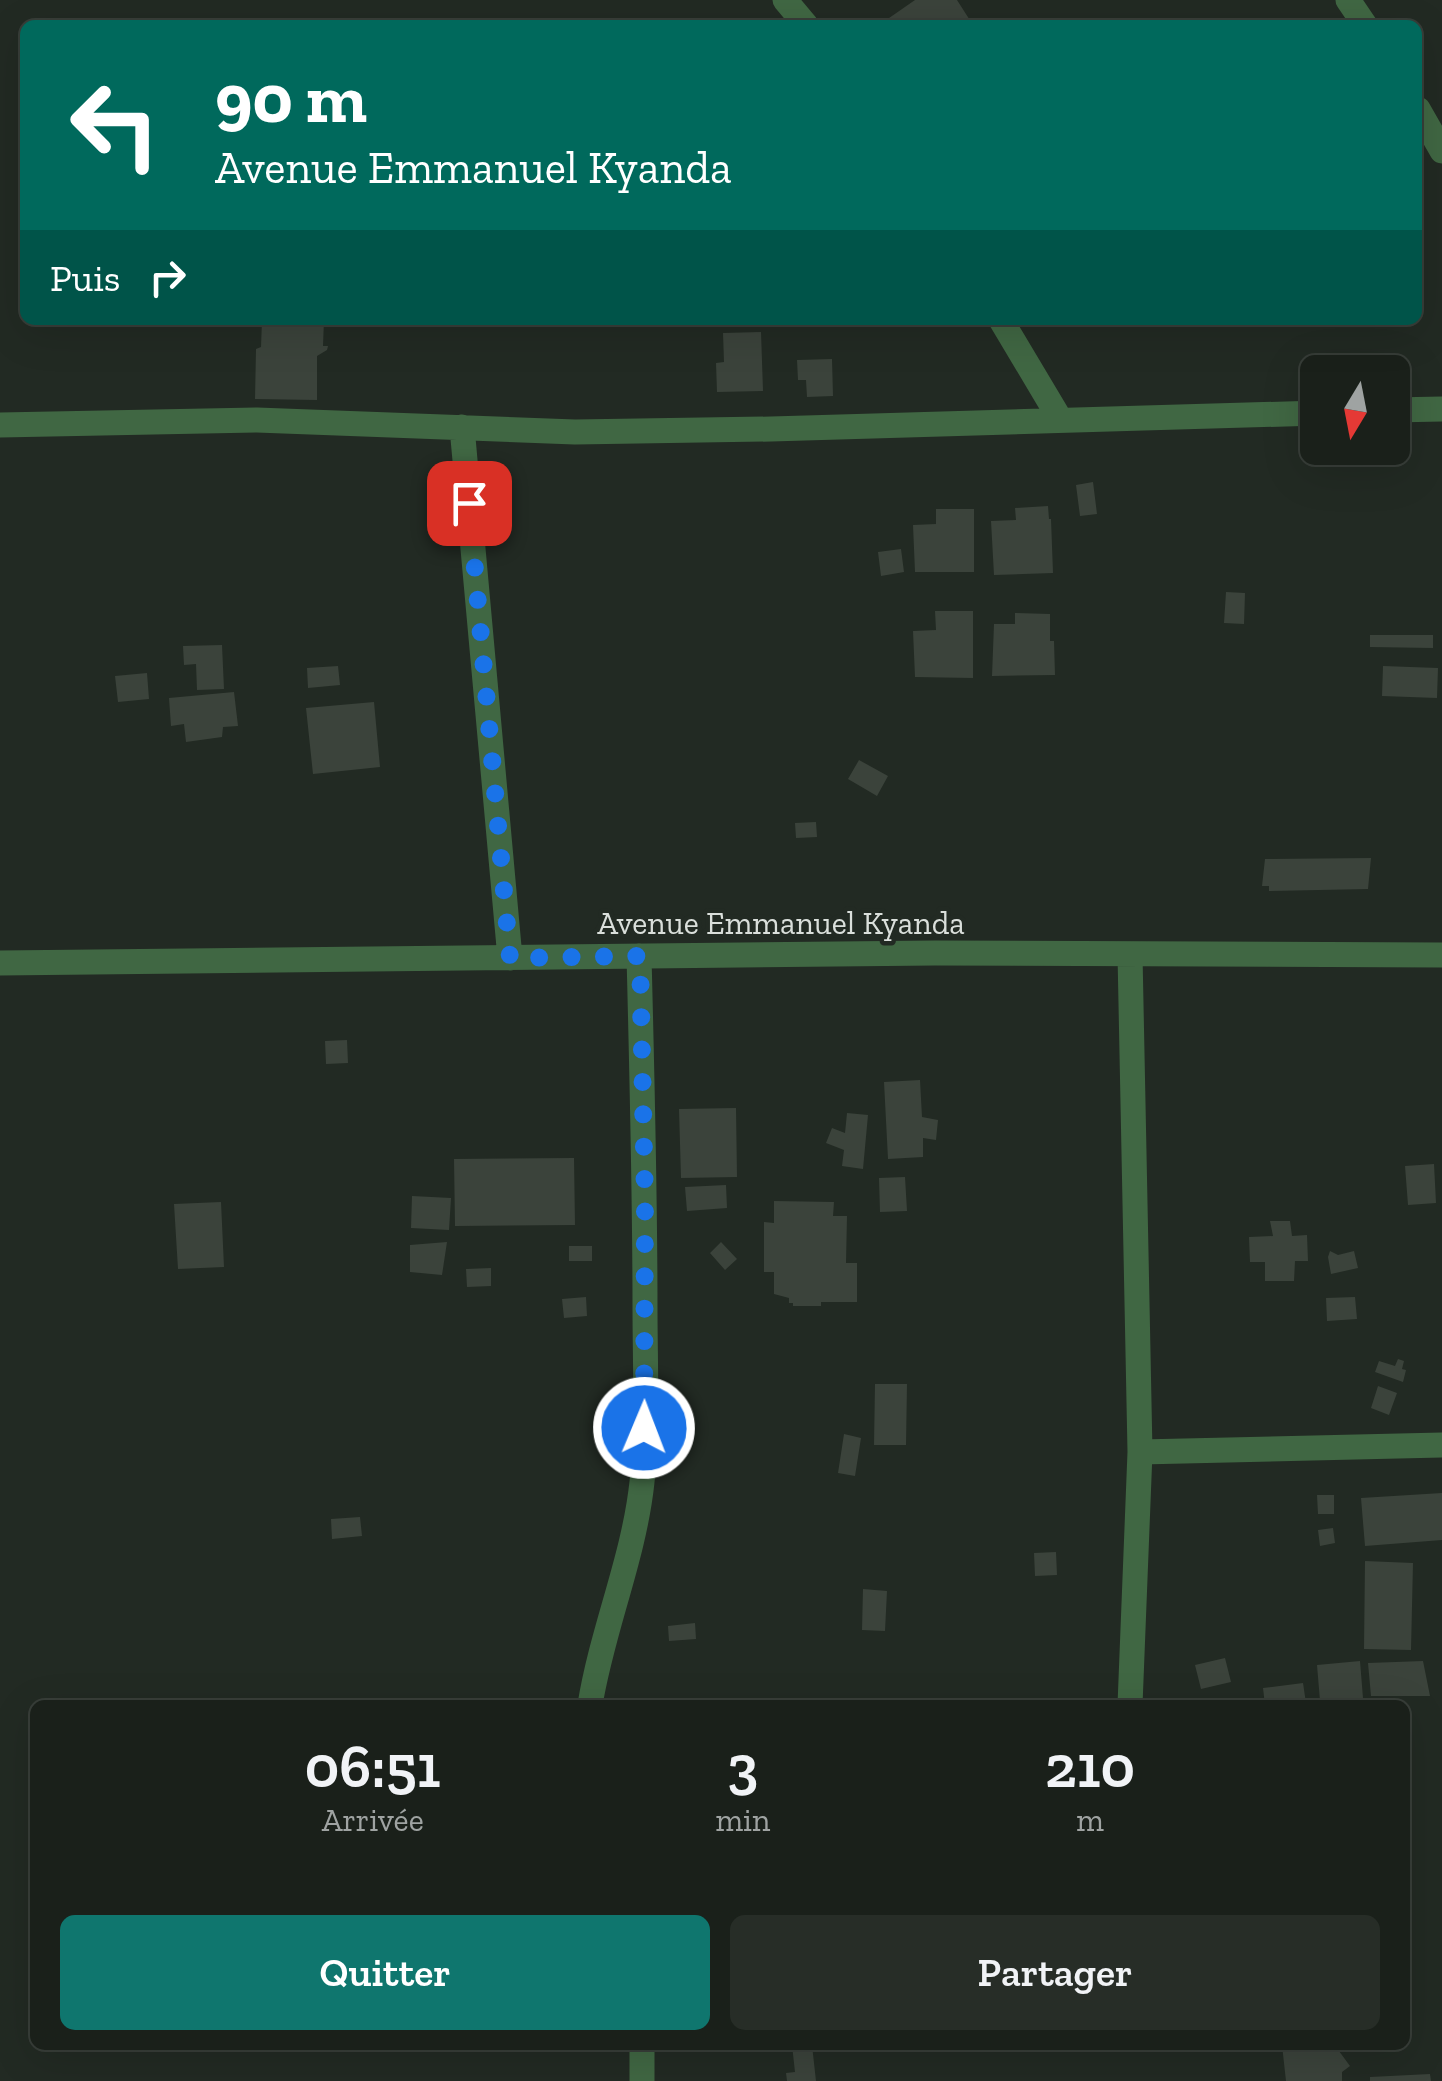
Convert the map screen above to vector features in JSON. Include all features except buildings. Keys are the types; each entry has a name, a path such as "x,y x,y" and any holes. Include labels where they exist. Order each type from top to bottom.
{"street":[{"path":"785,0 802,20"},
{"path":"1422,116 1442,151"},
{"path":"1004,325 1060,419"},
{"path":"1410,409 1442,408"},
{"path":"0,425 257,420 574,432 1300,412"},
{"path":"462,427 510,958"},
{"name":"Avenue Emmanuel Kyanda","path":"0,963 917,953 1442,955"},
{"path":"1130,954 1140,1452 1130,1700"},
{"path":"591,1700 596,1664 624,1572 642,1484 645,1202 640,956"},
{"path":"1140,1452 1442,1445"},
{"path":"642,2050 642,2081"}],"route":[{"path":"469,503 510,958 640,956 644,1428"}]}
